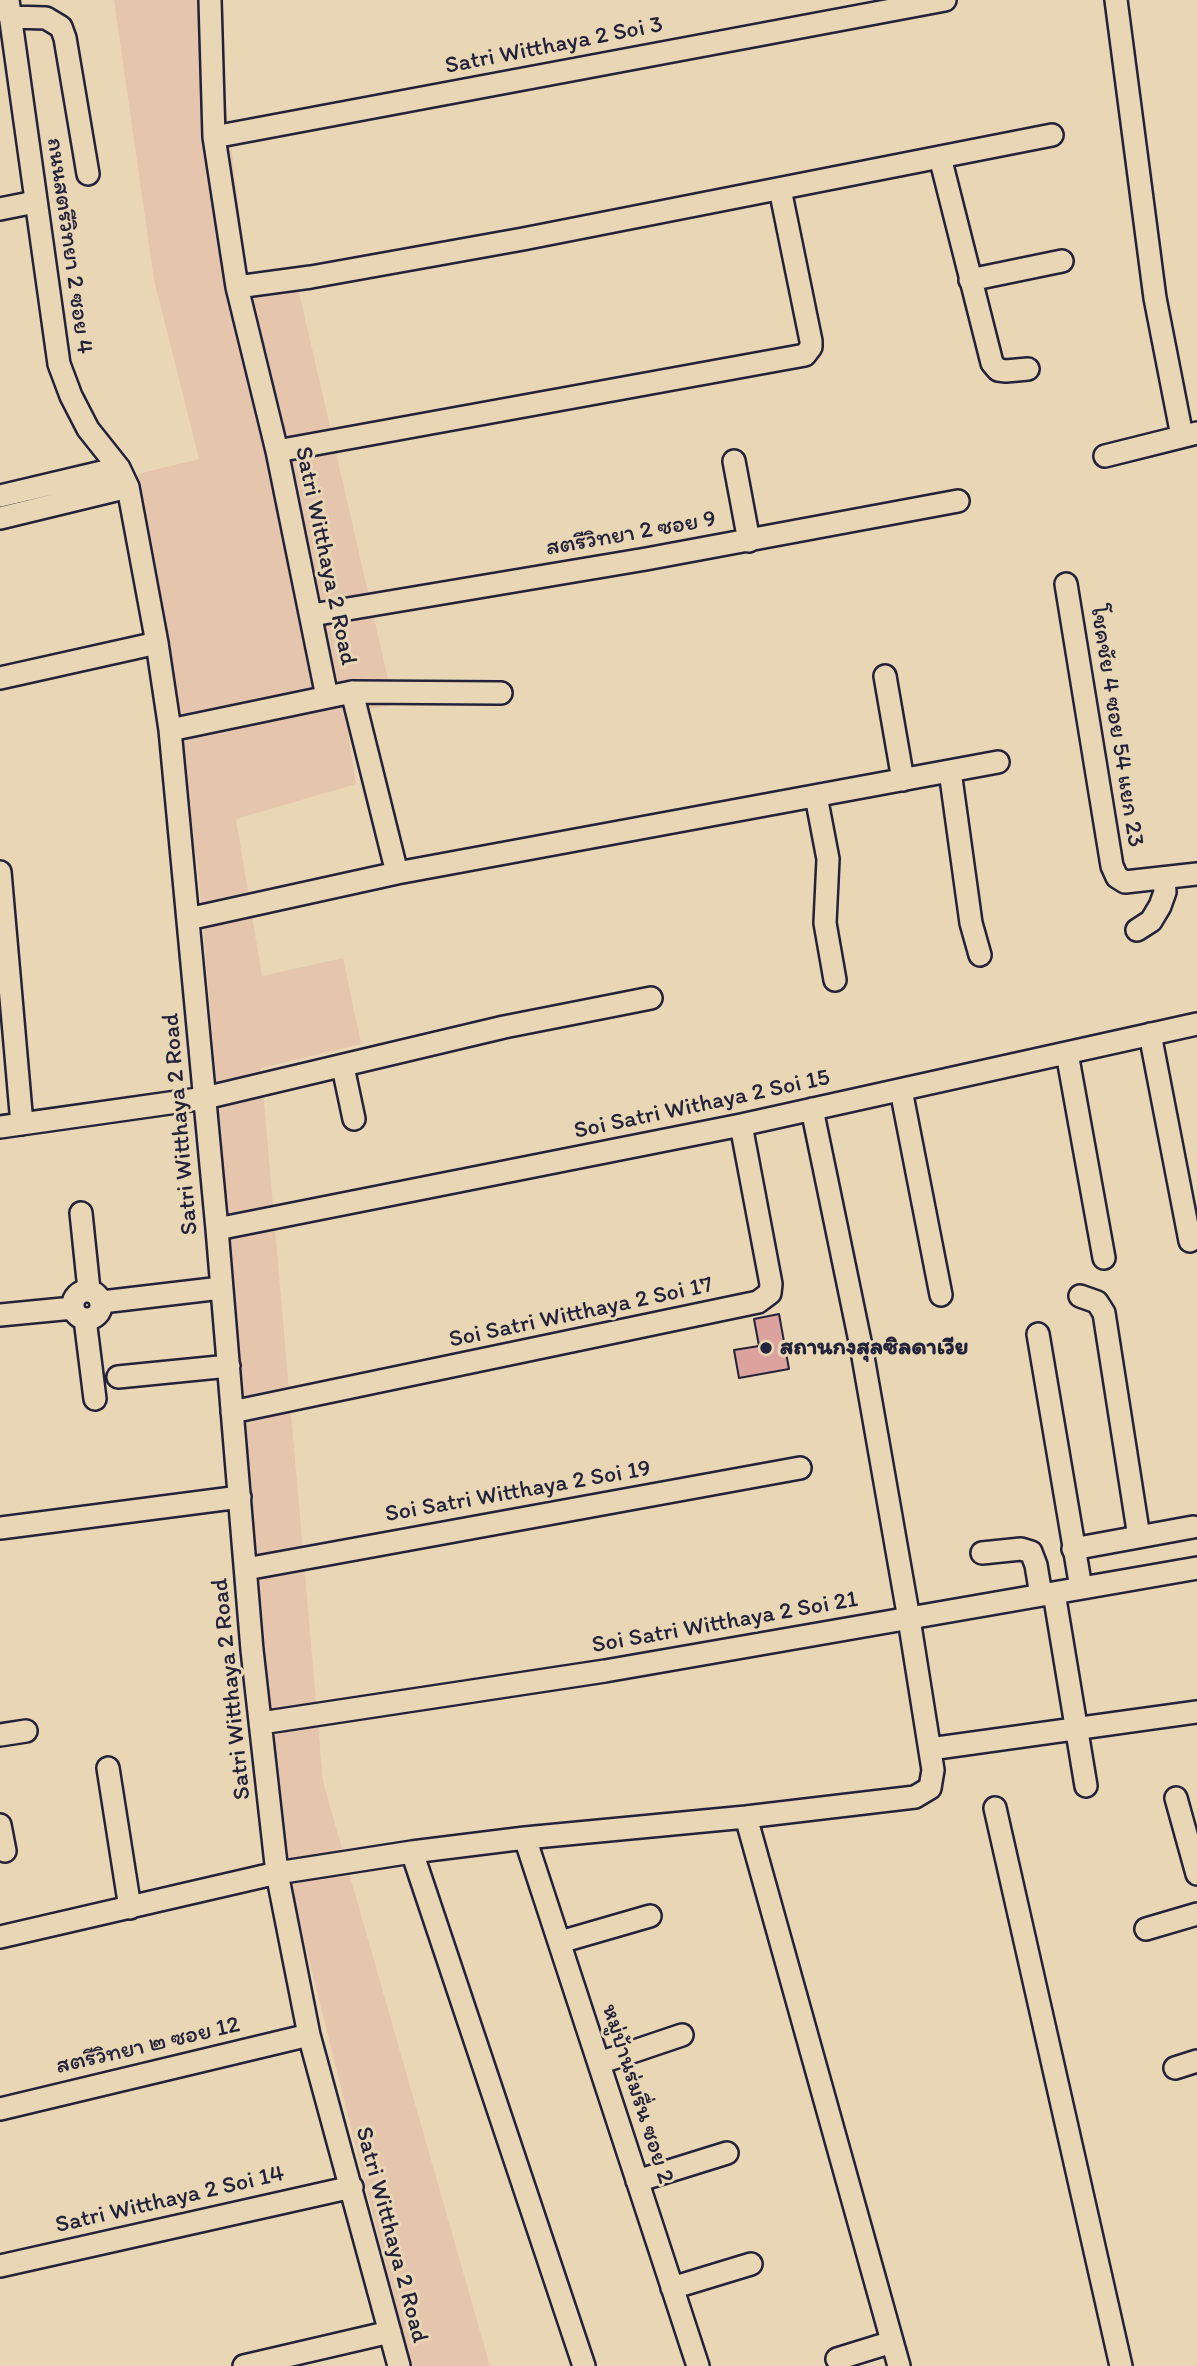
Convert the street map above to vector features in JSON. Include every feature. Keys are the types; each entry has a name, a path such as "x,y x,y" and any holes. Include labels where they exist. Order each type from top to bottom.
{"street":[{"name":"Satri Witthaya 2 Road","path":"210,0 214,137 237,287 277,451 327,697 170,730 246,1569 277,1873 309,2035 399,2366"},
{"name":"Satri Witthaya 2 Soi 3","path":"214,137 945,0"},
{"path":"1105,456 1189,434 1155,298 1116,0"},
{"path":"9,8 46,18 61,27 88,174"},
{"name":"ถนนสตรีวิทยา 2 ซอย 4","path":"9,8 59,364 88,429 123,478 157,643 170,730"},
{"path":"237,287 312,277 510,242 1052,135"},
{"path":"940,157 992,363 998,370 1006,372 1028,369"},
{"path":"277,451 805,355 809,352 811,341 780,189"},
{"path":"0,209 35,202"},
{"path":"970,280 1062,261"},
{"path":"734,461 749,541"},
{"path":"0,496 123,478"},
{"path":"0,518 123,478"},
{"name":"สตรีวิทยา 2 ซอย 9","path":"312,615 749,541 958,500"},
{"name":"โชคชัย 4 ซอย 54 แยก 23","path":"1066,584 1112,866 1117,877 1125,882 1197,874"},
{"path":"0,678 157,643"},
{"path":"884,676 903,780"},
{"path":"327,697 352,692 501,693"},
{"path":"352,692 397,873"},
{"path":"188,919 397,873 998,762"},
{"path":"950,771 971,923 980,955"},
{"path":"816,796 828,859 825,923 835,980"},
{"path":"0,872 22,1124"},
{"path":"1137,930 1151,921 1160,906 1165,892 1164,879"},
{"path":"0,1127 205,1098 504,1027 651,998"},
{"name":"Soi Satri Withaya 2 Soi 15","path":"217,1229 741,1125 1197,1024"},
{"path":"1150,1034 1190,1241"},
{"path":"1068,1052 1104,1258"},
{"path":"343,1067 354,1119"},
{"path":"901,1090 941,1295"},
{"path":"0,1937 277,1873 525,1838 746,1817 915,1797 930,1788 933,1770 909,1619 862,1351 813,1109"},
{"name":"Soi Satri Witthaya 2 Soi 17","path":"232,1412 758,1302 770,1293 771,1284 741,1125"},
{"path":"0,1315 79,1313 94,1317 101,1311 95,1296 81,1213"},
{"path":"95,1296 221,1288"},
{"path":"1080,1296 1097,1301 1104,1313 1139,1537"},
{"path":"79,1313 94,1399"},
{"path":"1038,1334 1081,1588"},
{"path":"118,1377 229,1366"},
{"name":"Soi Satri Witthaya 2 Soi 19","path":"246,1569 800,1468"},
{"path":"0,1528 240,1497"},
{"path":"1073,1549 1193,1527"},
{"path":"982,1553 1021,1549 1031,1552 1047,1594 1086,1786"},
{"name":"Soi Satri Witthaya 2 Soi 21","path":"261,1723 605,1671 1197,1568"},
{"path":"930,1749 1197,1712"},
{"path":"0,1735 26,1731"},
{"path":"108,1768 130,1908"},
{"path":"1176,1798 1197,1874"},
{"path":"995,1808 1117,2365"},
{"path":"746,1817 899,2366"},
{"path":"0,1825 5,1851"},
{"name":"หมู่บ้านร่มรื่น ซอย 2","path":"525,1838 698,2366"},
{"path":"412,1852 584,2366"},
{"path":"1146,1929 1197,1914"},
{"path":"559,1942 650,1916"},
{"name":"สตรีวิทยา ๒ ซอย 12","path":"0,2109 309,2035"},
{"path":"599,2063 682,2035"},
{"path":"1175,2068 1197,2061"},
{"path":"638,2181 727,2152"},
{"name":"Satri Witthaya 2 Soi 14","path":"0,2266 352,2187"},
{"path":"672,2288 751,2264"},
{"path":"244,2366 390,2332"},
{"path":"837,2360 892,2342"}],"shaded area":[{"path":"114,0 219,0 221,66 247,273 293,266 394,705 345,713 356,784 236,819 262,976 343,958 361,1044 261,1068 323,1782 490,2366 411,2366 294,1900 273,1737 198,870 138,474 199,459 154,280"}],"building":[{"name":"สถานกงสุลซิลดาเวีย","path":"779,1314 789,1369 739,1378 734,1350 759,1346 754,1319"}],"place":[{"name":"สถานกงสุลซิลดาเวีย","path":"766,1348"}]}
